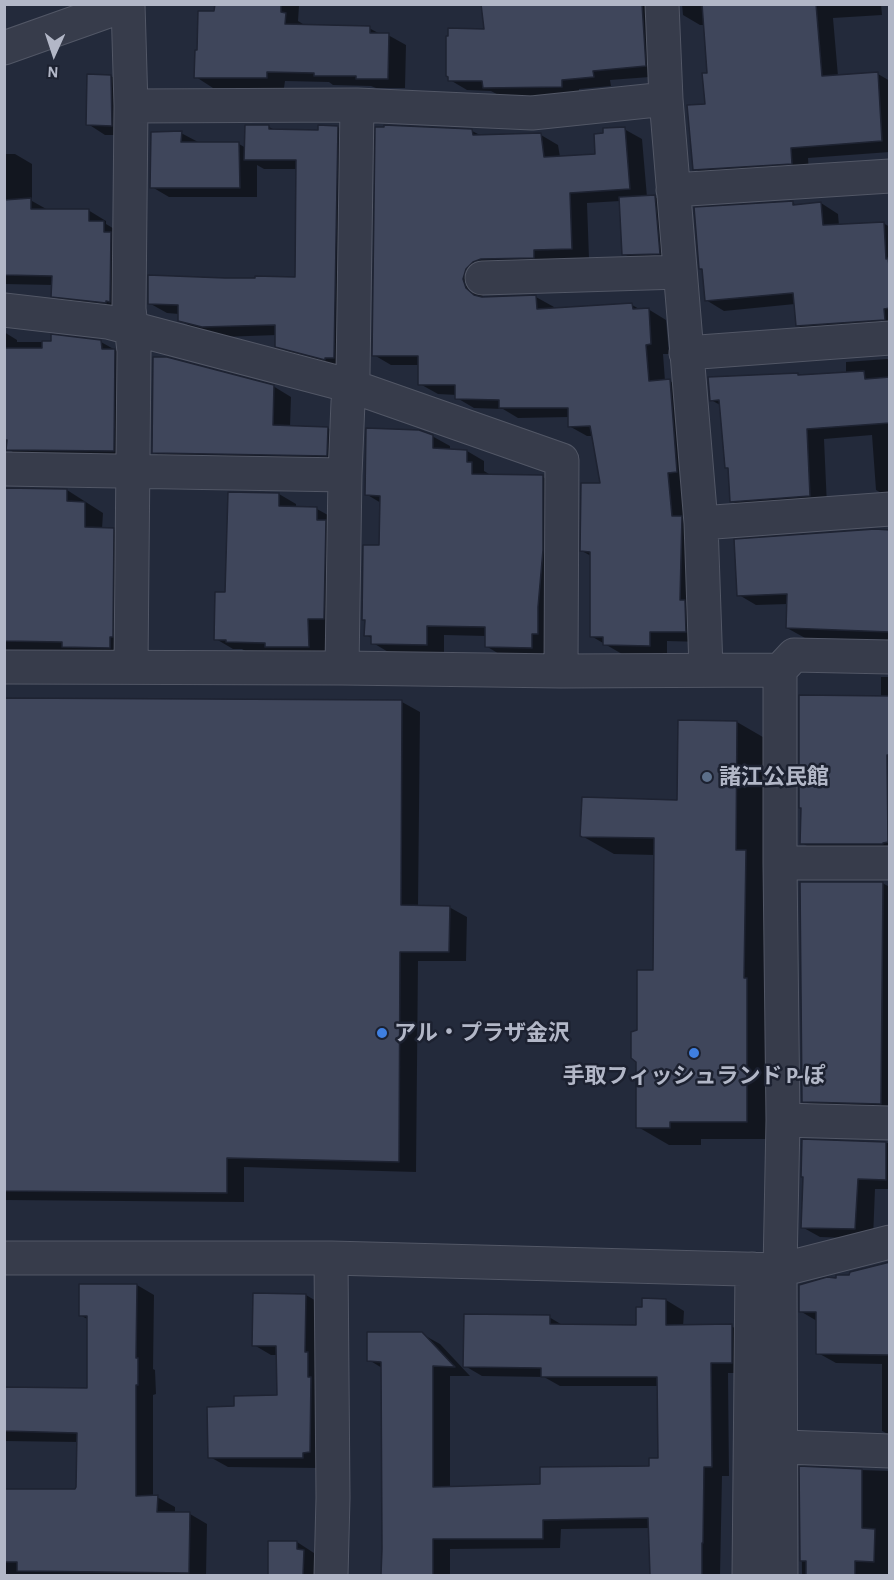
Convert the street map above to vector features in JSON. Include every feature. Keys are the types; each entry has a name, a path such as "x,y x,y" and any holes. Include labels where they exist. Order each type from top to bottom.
{"street":[{"path":"4,48 128,4 131,106 129,309 134,351 131,667"},
{"path":"662,4 666,99 701,523 706,669"},
{"path":"131,106 357,105 531,112 666,99"},
{"path":"342,668 345,475 348,402 353,374 357,105"},
{"path":"673,190 890,176"},
{"path":"482,278 680,272"},
{"path":"4,310 108,322 351,386 562,459 561,671"},
{"path":"686,353 890,338"},
{"path":"4,469 345,475"},
{"path":"701,523 890,509"},
{"path":"765,1565 766,1270 783,1120 780,670 794,655 890,657"},
{"path":"4,667 561,671 780,670"},
{"path":"780,863 890,863"},
{"path":"783,1120 890,1123"},
{"path":"4,1258 331,1258 766,1270 890,1242"},
{"path":"331,1258 333,1498 331,1575"},
{"path":"766,1447 890,1451"}],"building":[{"path":"215,4 281,4 281,12 286,13 285,24 370,26 370,33 389,33 388,79 356,79 356,76 314,76 314,73 267,72 267,78 194,78 198,11 214,11"},
{"path":"481,4 642,4 646,66 593,71 594,77 562,80 562,87 483,88 482,81 448,81 446,36 448,36 448,28 484,29"},
{"path":"702,4 816,4 822,76 878,72 882,141 791,148 792,164 693,170 687,105 705,104 702,73 707,73"},
{"path":"87,74 111,75 112,126 86,125"},
{"path":"245,125 269,125 269,129 318,130 318,125 338,126 334,358 325,358 325,360 275,347 275,325 202,327 178,321 178,305 148,304 148,275 225,278 295,277 296,160 244,160"},
{"path":"384,125 472,129 473,135 541,133 544,157 595,154 594,134 603,133 603,128 625,127 630,189 570,193 572,249 534,250 534,258 481,259 473,262 466,269 463,279 466,288 474,295 482,297 536,295 537,309 632,303 633,309 649,308 651,344 646,345 649,381 670,379 677,472 668,473 672,516 682,516 680,600 685,600 686,632 650,632 650,646 603,645 603,637 590,637 590,552 580,551 581,483 600,483 590,426 568,427 568,408 499,408 499,400 455,399 455,385 418,385 418,356 372,356 375,127 384,127"},
{"path":"182,131 181,142 239,142 240,188 150,188 151,132"},
{"path":"655,195 660,254 622,255 619,197"},
{"path":"31,198 31,209 89,209 89,221 104,221 104,232 111,232 110,302 51,297 52,276 4,275 4,200"},
{"path":"793,201 793,205 821,202 823,225 884,222 886,259 888,258 890,273 890,308 884,309 885,320 796,326 793,293 705,301 702,269 699,269 694,207"},
{"path":"51,334 101,340 102,349 115,349 114,451 6,450 7,440 4,440 5,348 42,348 42,341 51,341"},
{"path":"153,357 167,357 274,385 273,425 328,427 327,456 152,453"},
{"path":"864,371 865,379 890,377 890,423 807,429 810,496 730,502 719,400 710,401 708,377"},
{"path":"366,428 419,430 433,435 433,448 467,450 467,462 472,462 472,474 543,475 543,550 538,634 532,634 532,648 485,647 485,627 427,626 427,645 371,644 371,636 364,636 365,620 362,620 363,545 379,545 380,496 365,495"},
{"path":"5,488 67,489 67,501 85,502 85,527 114,528 113,637 110,637 110,648 62,647 62,642 4,641"},
{"path":"228,492 279,493 279,506 317,507 317,520 326,520 324,619 308,619 309,647 265,647 265,643 214,640 215,592 225,592"},
{"path":"875,529 890,530 890,632 786,628 787,594 737,596 734,539"},
{"path":"799,695 890,696 890,755 887,755 888,842 883,844 800,844"},
{"name":"アル・プラザ金沢","path":"4,698 402,700 401,905 450,906 449,952 400,952 399,1162 227,1158 227,1193 4,1191"},
{"path":"678,720 737,721 736,850 746,850 744,978 747,978 747,1122 670,1122 670,1128 636,1128 636,1062 631,1058 631,1032 637,1030 637,970 653,970 654,838 580,836 582,797 677,800"},
{"path":"800,882 883,882 881,1104 802,1102"},
{"path":"802,1139 886,1142 886,1180 858,1179 855,1229 801,1228"},
{"path":"890,1262 890,1355 816,1354 816,1312 799,1312 799,1285 827,1277 836,1278 836,1275 849,1275 850,1272"},
{"path":"79,1284 137,1284 136,1496 158,1495 157,1512 190,1512 189,1573 17,1571 17,1562 4,1562 4,1489 75,1489 76,1487 77,1433 4,1431 4,1387 87,1388 87,1316 79,1316"},
{"path":"253,1293 306,1294 305,1352 308,1352 308,1377 311,1377 310,1452 303,1453 303,1458 208,1458 207,1407 234,1406 234,1396 277,1395 276,1346 252,1346"},
{"path":"642,1298 666,1299 666,1325 732,1324 732,1363 711,1363 712,1467 704,1467 702,1575 650,1575 648,1518 543,1520 543,1539 433,1539 433,1575 381,1575 381,1362 367,1361 367,1332 422,1332 455,1367 433,1366 433,1487 540,1484 540,1467 649,1466 649,1458 658,1458 657,1377 541,1377 541,1368 463,1367 464,1314 550,1315 550,1324 636,1325 636,1307 642,1307"},
{"path":"799,1466 862,1469 862,1528 875,1529 874,1562 855,1561 855,1575 806,1575 806,1561 800,1561"},
{"path":"268,1541 297,1541 297,1549 304,1550 303,1575 268,1575"}],"place":[{"name":"諸江公民館","path":"707,777"},
{"name":"アル・プラザ金沢","path":"382,1033"},
{"name":"手取フィッシュランド P-ぽ","path":"694,1053"}]}
